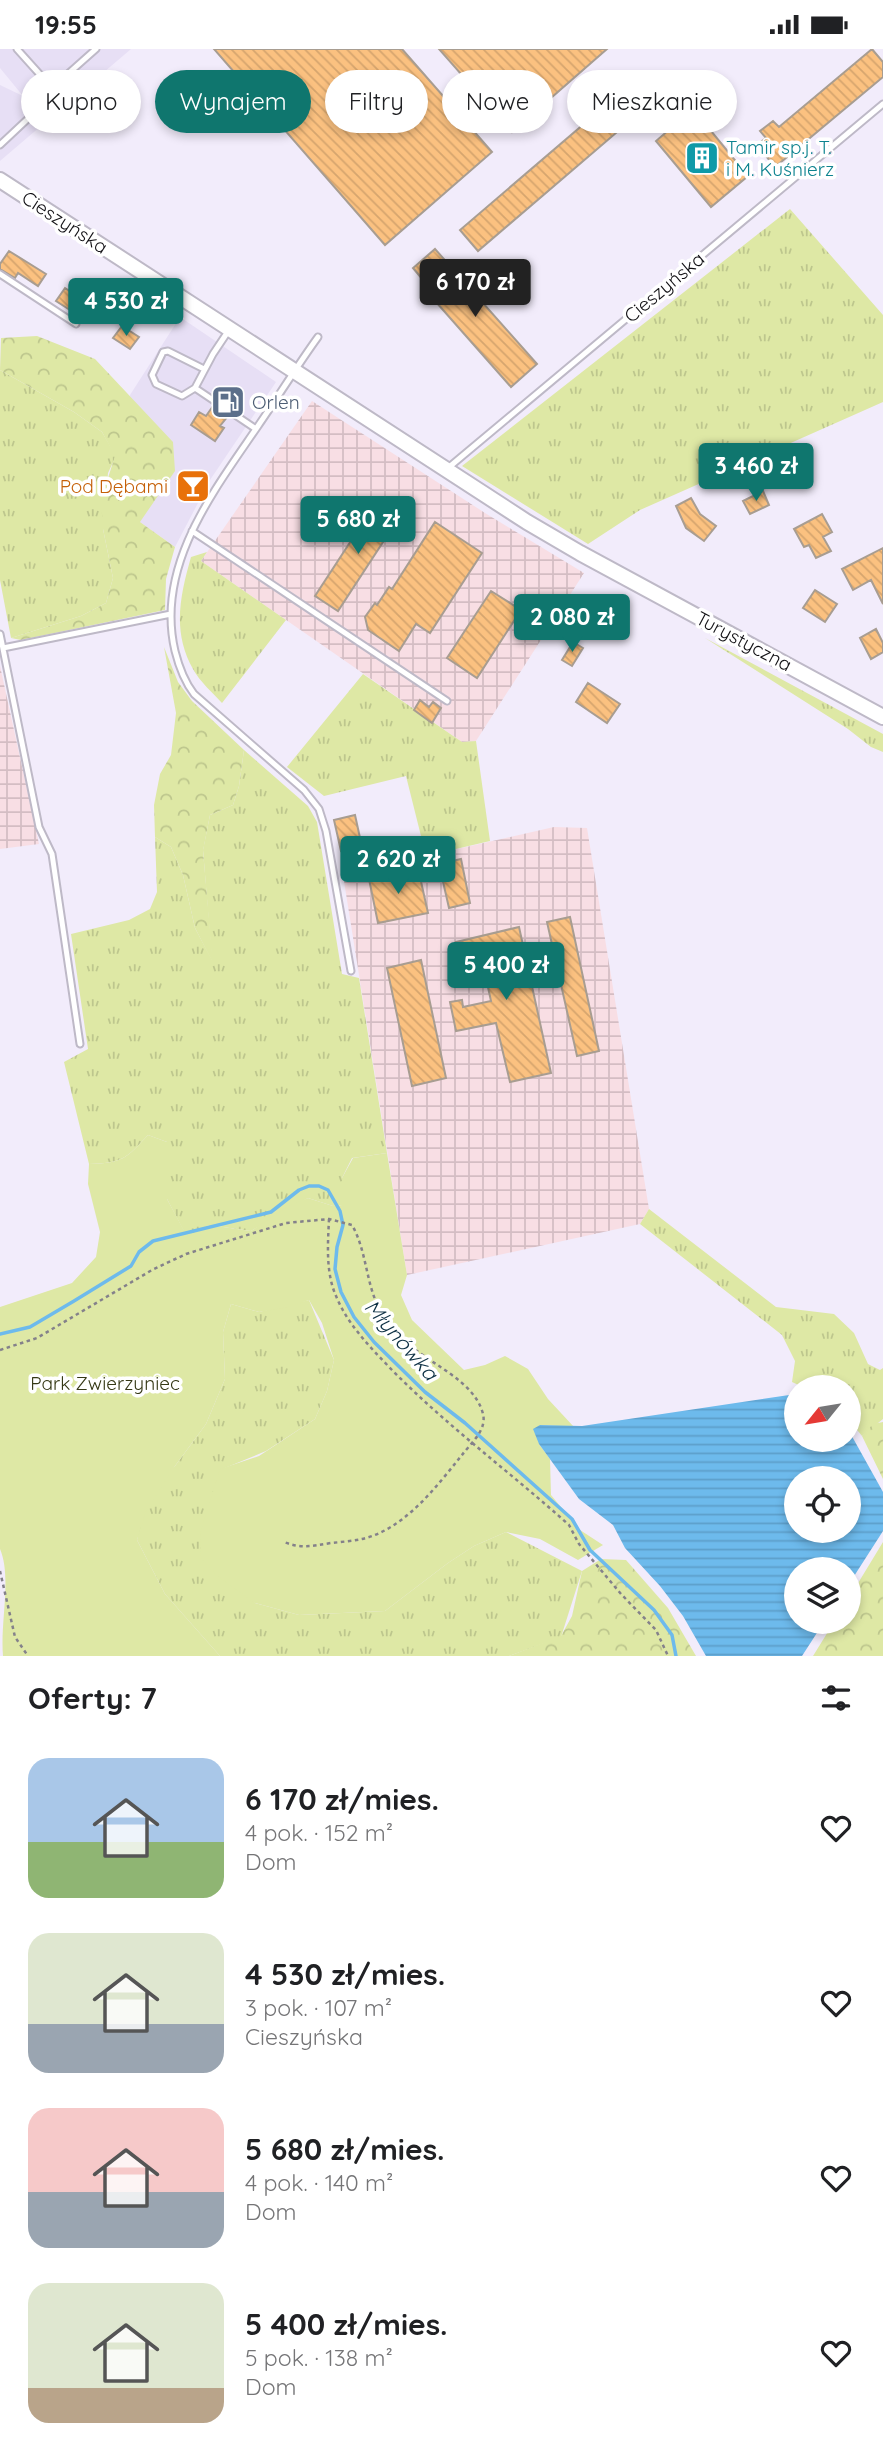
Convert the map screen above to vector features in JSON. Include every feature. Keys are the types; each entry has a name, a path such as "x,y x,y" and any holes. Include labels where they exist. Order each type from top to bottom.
{"main road":[{"name":"Cieszyńska","path":"0,180 446,471 567,546"},
{"name":"Turystyczna","path":"567,546 883,717"}],"lane":[{"path":"16,49 35,70"},
{"path":"72,70 96,49"},
{"name":"Cieszyńska","path":"446,471 883,104"},
{"path":"0,145 21,125"},
{"path":"0,274 76,324"},
{"path":"204,369 168,351 163,352 152,375 156,384 182,395 195,388 229,329"},
{"path":"318,337 212,491 192,531 175,579 171,614 172,636 182,676 194,694 304,790 319,809 326,831 351,971"},
{"path":"195,388 256,429"},
{"path":"192,531 447,701"},
{"path":"3,648 171,614"},
{"path":"0,634 38,827 52,854 80,1044"}],"path":[{"path":"329,1219 327,1247 332,1286 346,1317 373,1350 420,1398 569,1525 579,1544 656,1630 668,1656"},
{"path":"0,1350 37,1338 141,1276 186,1254 286,1223 329,1219 352,1226 362,1242 368,1282 384,1317 408,1344 453,1375 476,1398 484,1416 483,1429 410,1514 387,1528 364,1539 298,1548 284,1542"},
{"path":"0,1571 15,1637 28,1656"}],"shaded area":[{"path":"0,49 131,49 106,70 21,70 21,94 0,68"},
{"path":"0,85 21,95 21,133 33,133 0,161"},
{"path":"180,317 276,382 210,480 175,547 140,522 130,395"},
{"path":"312,401 485,513 584,573 476,741 462,742 201,561"},
{"path":"0,666 39,844 0,849"},
{"path":"554,827 587,828 649,1209 640,1224 407,1275 343,875"}],"green space":[{"path":"790,209 883,315 883,402 640,510 588,544 462,466"},
{"path":"37,336 95,359 173,442 175,471 140,522 175,547 166,579 165,610 21,640 11,638 81,616 106,603 113,578 103,529 101,500 115,456 102,432 74,412 0,370 1,338"},
{"path":"0,370 74,412 102,432 116,456 108,473 103,529 113,578 106,603 81,616 11,638 0,580"},
{"path":"207,552 201,561 286,620 222,703 193,669 186,655 180,628 181,600 191,557"},
{"path":"705,638 883,734 883,752 871,747 848,729"},
{"path":"164,647 178,682 192,701 244,750 239,786 233,805 210,815 203,851 213,963 195,928 183,875 171,847 155,837 154,805 160,774 171,755 176,713"},
{"path":"363,674 462,742 476,741 490,841 426,856 406,776 324,796 287,767"},
{"path":"244,750 308,806 317,822 342,974 359,978 387,1153 352,1158 342,1178 342,1205 333,1206 308,1198 251,1231 209,1225 187,1237 167,1199 167,1142 148,1135 123,1158 89,1164 64,1062 88,1049 71,934 129,920 150,909 157,892 155,837 171,847 183,875 195,928 212,960 203,850 210,815 233,805 239,786"},
{"name":"Park Zwierzyniec","path":"148,1135 167,1142 167,1199 187,1236 209,1225 251,1231 287,1207 308,1198 333,1206 342,1205 342,1178 353,1158 387,1153 407,1275 401,1295 412,1320 464,1370 505,1356 528,1369 548,1399 574,1427 540,1425 539,1444 550,1459 551,1495 580,1530 603,1545 578,1560 540,1539 506,1532 474,1546 385,1611 299,1615 255,1603 216,1575 200,1557 201,1530 220,1469 259,1456 315,1419 327,1391 334,1360 322,1323 309,1300 289,1307 259,1312 231,1304 223,1332 225,1379 206,1424 146,1511 137,1540 165,1594 220,1656 3,1656 5,1573 0,1549 0,1307 72,1283 96,1257 100,1232 88,1184 89,1164 123,1158"},
{"path":"649,1209 776,1307 834,1314 854,1333 868,1364 880,1370 883,1368 883,1419 862,1436 861,1375 793,1375 795,1361 782,1335 640,1224"},
{"path":"309,1300 334,1360 327,1391 315,1419 266,1451 220,1470 255,1603 299,1615 385,1611 474,1546 506,1532 582,1571 561,1637 509,1656 220,1656 165,1594 137,1540 144,1500 175,1466 206,1424 225,1379 223,1332 231,1304 259,1312"},
{"path":"883,1422 883,1479 862,1436 873,1424"},
{"path":"883,1542 883,1656 813,1656 827,1634 861,1634 861,1578"},
{"path":"601,1559 626,1560 668,1608 696,1656 509,1656 561,1636 572,1616 582,1571"}],"water":[{"path":"784,1396 784,1453 861,1453 883,1492 883,1531 861,1565 861,1557 784,1557 784,1634 816,1634 802,1656 706,1656 683,1616 625,1548 613,1525 579,1499 539,1444 533,1429 540,1425 582,1426"}],"building":[{"path":"214,49 402,49 420,70 325,70 325,133 428,133 428,79 442,95 442,133 475,133 492,152 385,245 287,133 311,133 311,70 232,70"},
{"path":"439,49 607,49 583,70 567,70 567,84 553,96 553,70 457,70"},
{"path":"872,49 883,62 883,77 775,167 757,145 766,138 760,131 773,121 779,127"},
{"path":"573,133 616,133 478,251 460,230"},
{"name":"Tamir sp.j. T. i M. Kuśnierz","path":"665,133 713,133 748,176 711,207 656,141"},
{"path":"435,249 537,364 511,387 436,302 439,299 413,268"},
{"path":"9,251 46,274 38,286 18,273 15,278 0,269 0,264"},
{"path":"65,288 82,299 73,312 56,301"},
{"path":"122,326 139,337 130,349 113,338"},
{"path":"213,406 228,416 220,426 224,428 215,441 191,425 199,412 206,416"},
{"path":"763,491 769,505 750,514 743,501"},
{"path":"691,498 700,514 716,526 704,541 686,528 676,506"},
{"path":"377,501 400,516 338,611 315,596"},
{"path":"822,514 832,532 823,537 831,551 816,558 809,545 804,547 794,529"},
{"path":"435,522 482,553 430,633 416,624 399,651 368,630 365,617 389,587 392,589"},
{"path":"883,548 883,604 871,580 853,590 842,569"},
{"path":"815,590 837,604 825,622 803,608"},
{"path":"491,591 521,610 477,678 447,658"},
{"path":"876,629 883,643 883,652 871,659 860,638"},
{"path":"573,642 583,648 572,666 562,660"},
{"path":"588,683 620,704 607,723 576,702"},
{"path":"420,700 429,707 433,702 441,708 432,723 414,710"},
{"path":"355,815 362,847 341,851 334,820"},
{"path":"461,859 470,903 449,908 439,864"},
{"path":"418,868 428,913 378,923 369,879"},
{"path":"570,917 599,1051 577,1056 547,922"},
{"path":"519,927 551,1073 510,1082 496,1023 456,1031 450,1002 462,1000 463,1007 491,1001 482,960 461,964 456,942"},
{"path":"421,960 446,1078 412,1086 387,968"}],"waterway":[{"name":"Młynówka","path":"0,1334 30,1327 74,1301 131,1266 139,1252 153,1241 271,1212 299,1190 309,1186 328,1190 340,1211 343,1225 335,1269 341,1292 354,1317 374,1342 425,1392 465,1423 572,1519 590,1550 654,1610 672,1635 676,1656"}],"place":[{"name":"Tamir sp.j. T. i M. Kuśnierz","path":"702,158"},
{"name":"Orlen","path":"228,402"},
{"name":"Pod Dębami","path":"193,486"}]}
